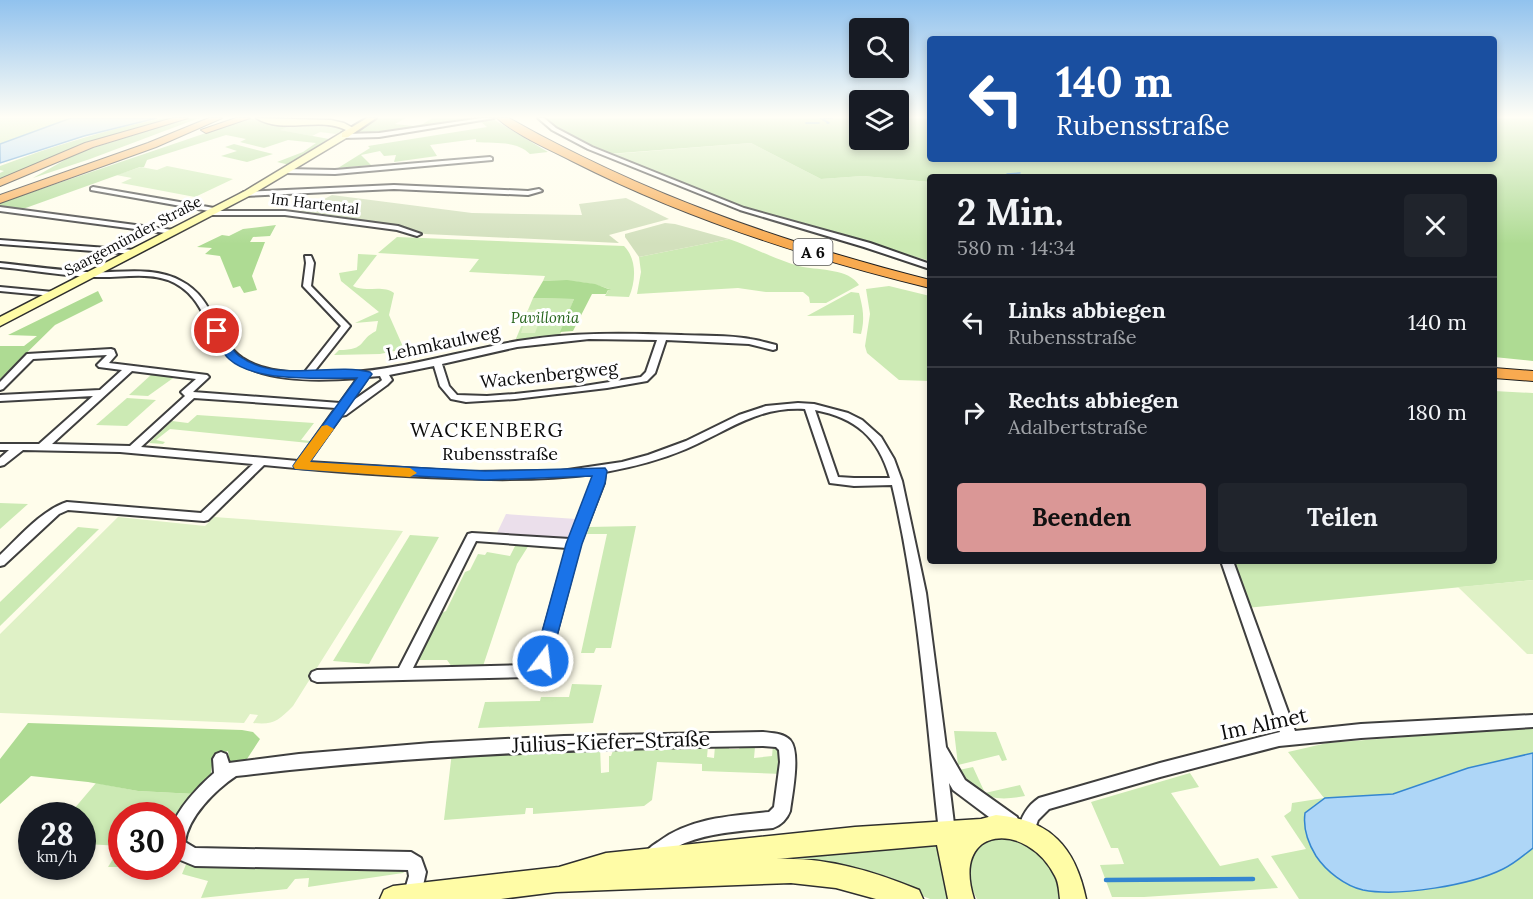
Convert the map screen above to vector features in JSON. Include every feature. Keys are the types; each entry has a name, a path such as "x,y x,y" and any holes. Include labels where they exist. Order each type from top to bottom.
{"highway":[{"path":"0,183 55,160"},
{"path":"0,194 99,160"},
{"path":"104,163 112,160"},
{"path":"0,199 113,160"},
{"name":"A 6","path":"578,160 696,208 821,254 927,283"},
{"name":"A 6","path":"696,208 830,249 927,275"},
{"path":"1497,364 1533,367"},
{"path":"1497,373 1533,376"}],"street":[{"name":"Saargemünder Straße","path":"0,322 211,212 303,160"},
{"path":"286,171 335,172 479,160"},
{"path":"620,160 741,209 856,242 927,266"},
{"path":"244,194 393,187 528,193 539,191"},
{"name":"Im Hartental","path":"93,189 211,212 292,213 398,228 417,234"},
{"path":"0,209 173,232"},
{"path":"0,242 135,252"},
{"path":"307,375 346,326 307,286 310,263 308,258"},
{"name":"Lehmkaulweg","path":"0,265 92,274 142,274 176,280 198,299 227,350 239,361 267,372 307,375 384,373 503,346 552,339 600,336 759,341 773,347"},
{"path":"0,289 53,294"},
{"name":"Wackenbergweg","path":"437,360 446,389 452,396 467,400 499,398 644,379 650,373 662,338"},
{"path":"0,387 25,358 36,354 111,352 112,355 102,365 201,375 204,377 186,392 192,395 344,406"},
{"path":"42,447 130,369"},
{"path":"336,416 384,383 387,380 384,373"},
{"path":"300,466 366,374"},
{"path":"0,398 102,393"},
{"path":"133,449 192,395"},
{"path":"809,407 834,480 896,481"},
{"name":"Rubensstraße","path":"0,447 133,449 300,466 485,475 600,471 670,452 754,412 772,408 809,407 842,414 868,430 885,451 896,481 919,586 947,832"},
{"path":"0,464 20,447"},
{"path":"0,562 55,511 67,506 204,517 261,462"},
{"path":"317,676 529,671 538,667 543,661 574,544 598,483 600,471"},
{"path":"403,674 472,537 574,544"},
{"path":"1228,564 1290,738"},
{"name":"Im Almet","path":"1022,830 1035,810 1045,803 1160,770 1290,738 1533,721"},
{"name":"Julius-Kiefer-Straße","path":"403,898 418,868 411,861 195,857 185,854 178,846 180,833 195,804 221,767 233,769 344,755 588,741 763,739 779,741 786,746 788,762 780,816 773,820 719,825 678,837 646,861"},
{"name":"Rubensstraße","path":"938,745 959,785 1022,830"},
{"name":"Julius-Kiefer-Straße","path":"556,880 606,865 855,838 979,830 1001,826 1022,830"},
{"path":"955,875 956,861 961,848 979,830"},
{"path":"1022,830 1048,845 1058,856 1071,882 1073,899"},
{"path":"947,832 961,899"},
{"name":"Julius-Kiefer-Straße","path":"403,898 556,880 648,875 808,872 861,881 898,897"}],"shaded area":[{"path":"506,514 576,519 568,540 496,535"}],"green space":[{"path":"17,160 56,160 0,181 0,173 4,171 0,170 0,166"},
{"path":"65,160 87,160 33,178"},
{"path":"127,160 147,160 144,167 20,210 0,207 0,203"},
{"path":"282,160 298,160 290,165 277,162"},
{"path":"351,160 366,160 371,165 338,168"},
{"path":"628,160 784,160 821,179 863,176 927,182 927,260 745,208"},
{"path":"784,160 1497,162 1497,160 1533,160 1533,361 1497,357 1497,174 927,174 927,182 863,176 821,179"},
{"path":"167,166 233,179 195,197 121,183 132,178 116,175 141,167 157,170"},
{"path":"332,195 472,213 582,215 579,204 626,198 669,219 609,235 619,243 425,234 400,227 297,213"},
{"path":"665,223 729,239 639,257 625,234"},
{"path":"276,225 270,236 253,237 250,242 265,242 252,276 257,290 244,293 240,286 233,288 220,256 205,254 212,248 197,247 222,235 229,236 243,229"},
{"path":"397,237 624,246 633,264 633,284 629,297 605,296 609,289 585,283 543,281 545,276 469,272 479,259 378,253"},
{"path":"729,239 794,265 841,273 859,285 826,303 810,303 809,297 803,292 766,292 738,288 637,294 641,272 639,257"},
{"path":"358,254 377,255 353,286 363,289 384,289 394,293 389,315 404,349 380,354 334,355 339,350 348,350 358,346 376,331 378,321 355,323 379,312 341,281 339,273 357,270"},
{"path":"567,280 595,284 611,290 608,290 606,294 592,294 573,331 560,332 574,299 533,298 543,281"},
{"path":"889,286 927,295 927,381 899,380 867,353 865,346 870,314 866,289"},
{"path":"98,291 103,301 55,325 0,379 0,346 24,346 37,336 8,335"},
{"path":"851,292 859,293 863,318 861,334 853,333 854,315 807,316"},
{"name":"Pavillonia","path":"533,298 574,299 560,335 515,341"},
{"path":"544,309 535,333 521,333 528,310"},
{"path":"152,374 176,376 148,396 129,395"},
{"path":"1497,391 1533,393 1533,580 1246,608 1228,564 1497,564"},
{"path":"127,398 156,400 127,426 96,425"},
{"path":"197,415 314,423 301,440 311,441 309,443 170,429 156,440 165,442 163,444 149,443 172,421 188,423"},
{"path":"0,503 28,504 0,529"},
{"path":"118,517 205,526 214,517 403,531 293,706 275,721 253,723 258,715 250,714 244,723 0,713 0,634"},
{"path":"636,526 611,648 596,648 594,653 581,653 607,534 587,534 589,527"},
{"path":"78,527 99,529 0,626 0,602"},
{"path":"410,535 439,537 369,664 333,661"},
{"path":"516,544 529,545 517,564 483,666 452,667 447,660 418,660 439,614 446,611 465,572 470,570 478,554 485,555 487,552 510,556"},
{"path":"1533,580 1533,654 1527,654 1458,587"},
{"path":"572,684 602,685 593,723 478,728 485,702 540,701 541,697 569,697"},
{"path":"28,723 242,730 253,732 260,739 245,762 230,765 228,751 216,758 211,777 195,794 138,791 88,782 31,776 0,804 0,759"},
{"path":"1533,727 1533,899 1299,899 1271,856 1306,849 1284,816 1291,811 1292,803 1324,798 1288,752 1327,743"},
{"path":"954,731 996,732 1007,760 1002,761 999,755 958,765"},
{"path":"728,744 729,749 739,749 741,745 752,744 755,747 754,758 772,756 773,745 782,749 783,774 702,771 702,764 657,762 652,800 644,806 533,814 533,808 526,808 525,814 444,820 452,752 600,746 601,773 609,772 609,756 615,745 708,746 707,757 714,758 715,746"},
{"path":"973,767 985,793 1020,785 1025,796 995,798 979,792 972,787 959,770"},
{"path":"1190,773 1199,787 1171,793 1220,866 1258,858 1278,888 1112,897 1100,865 1124,864 1118,848 1111,848 1091,802"},
{"path":"96,783 138,791 195,794 186,810 186,802 108,802 108,845 96,845 96,802 80,802"},
{"path":"1005,837 1029,845 1044,857 1055,877 1059,899 977,899 969,877 972,858 983,844"},
{"path":"941,845 948,899 930,899 850,867 794,861 794,854"},
{"path":"187,862 405,868 406,870 403,873 308,887 309,878 295,879 287,889 201,898 208,881 186,875"}],"water":[{"path":"1533,753 1533,848 1511,865 1489,875 1454,885 1415,891 1363,890 1349,885 1331,872 1320,862 1311,846 1305,829 1305,813 1325,798 1393,794 1468,768"}],"waterway":[{"path":"1007,174 1020,173"},
{"path":"1106,880 1253,879"}],"slow traffic":[{"path":"327,429 300,466 410,473"}],"district":[{"name":"WACKENBERG","path":"487,430"}],"route":[{"path":"217,331 233,357 246,365 267,372 294,375 366,374 300,466 485,475 545,475 600,471 598,483 574,544 543,661"}]}
